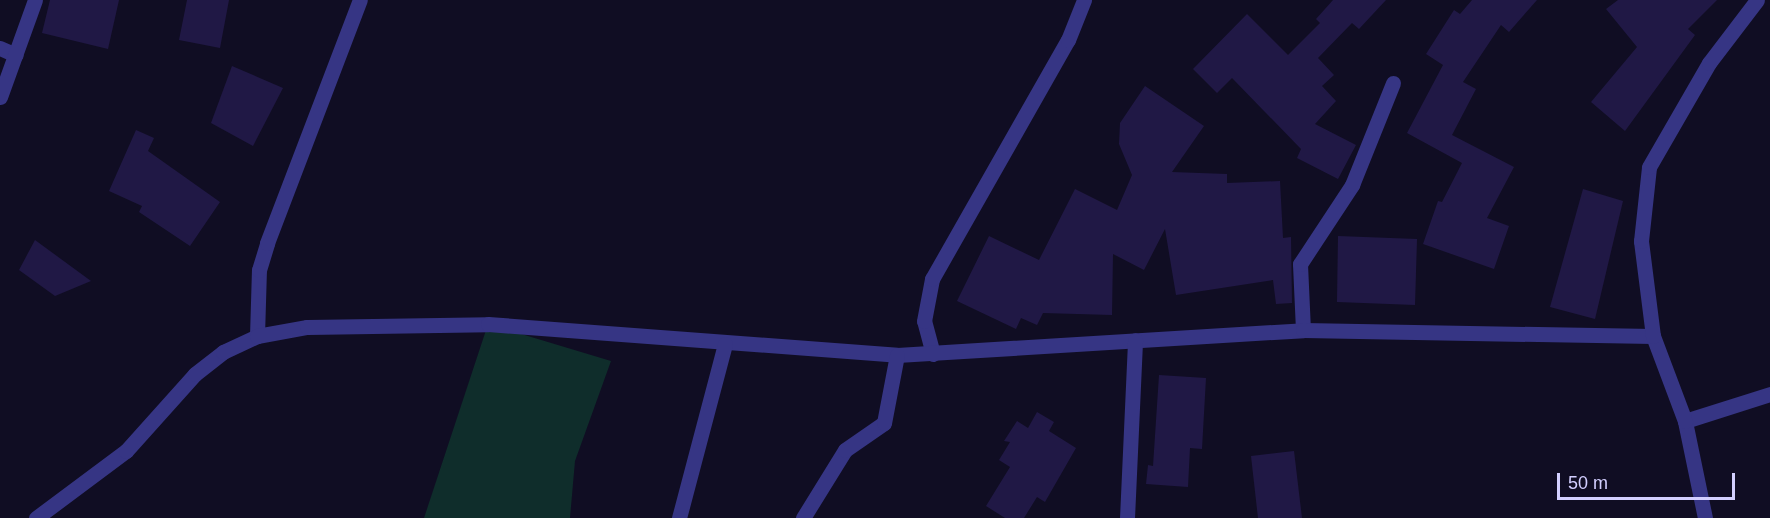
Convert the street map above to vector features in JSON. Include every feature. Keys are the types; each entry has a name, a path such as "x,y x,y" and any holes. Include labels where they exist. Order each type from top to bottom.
{"street":[{"path":"0,97 35,0"},
{"path":"257,336 259,270 267,243 360,0"},
{"path":"933,354 924,321 932,279 1068,40 1083,0"},
{"path":"1705,518 1685,421 1653,336 1641,241 1649,166 1709,63 1757,0"},
{"path":"0,48 16,55"},
{"path":"1304,330 1300,264 1352,185 1394,83"},
{"path":"36,518 126,452 195,374 223,352 257,336 307,327 488,324 725,344 897,355 1304,330 1653,336"},
{"path":"1127,518 1135,340"},
{"path":"679,518 725,344"},
{"path":"803,518 845,450 884,423 897,355"},
{"path":"1685,421 1770,394"}],"green space":[{"path":"488,324 611,361 575,461 570,518 424,518"}],"building":[{"path":"50,0 119,0 108,49 42,33"},
{"path":"187,0 229,0 220,48 179,40"},
{"path":"1333,0 1386,0 1359,29 1352,23 1318,58 1334,75 1322,86 1336,101 1315,124 1356,145 1338,179 1297,158 1301,149 1232,78 1217,93 1193,69 1247,14 1288,55 1320,23 1316,19"},
{"path":"1472,0 1537,0 1509,32 1501,25 1463,82 1476,89 1452,135 1514,167 1487,218 1509,226 1494,269 1423,244 1438,201 1442,202 1462,163 1407,133 1443,65 1426,54 1454,10 1460,14"},
{"path":"1618,0 1717,0 1688,29 1695,35 1625,131 1591,102 1637,47 1606,9"},
{"path":"232,66 283,88 253,146 211,123"},
{"path":"1145,86 1204,126 1172,172 1227,174 1227,183 1280,181 1283,238 1291,237 1292,303 1276,304 1273,280 1176,295 1165,229 1144,270 1113,254 1112,315 1043,313 1037,325 1021,318 1016,329 957,301 989,236 1039,260 1075,189 1117,210 1132,175 1119,144 1120,123"},
{"path":"136,130 154,138 148,151 220,202 190,246 139,212 142,206 109,191"},
{"path":"1583,189 1623,201 1595,319 1550,307"},
{"path":"1338,236 1417,239 1415,305 1337,302"},
{"path":"35,240 91,281 55,296 19,270"},
{"path":"1159,375 1206,378 1202,449 1190,448 1188,487 1146,484 1148,465 1153,466"},
{"path":"1037,412 1054,422 1049,431 1076,448 1045,502 1037,497 1024,518 1005,518 986,506 1010,467 999,460 1010,442 1004,441 1017,421 1028,428"},
{"path":"1294,451 1302,518 1258,518 1251,456"}]}
